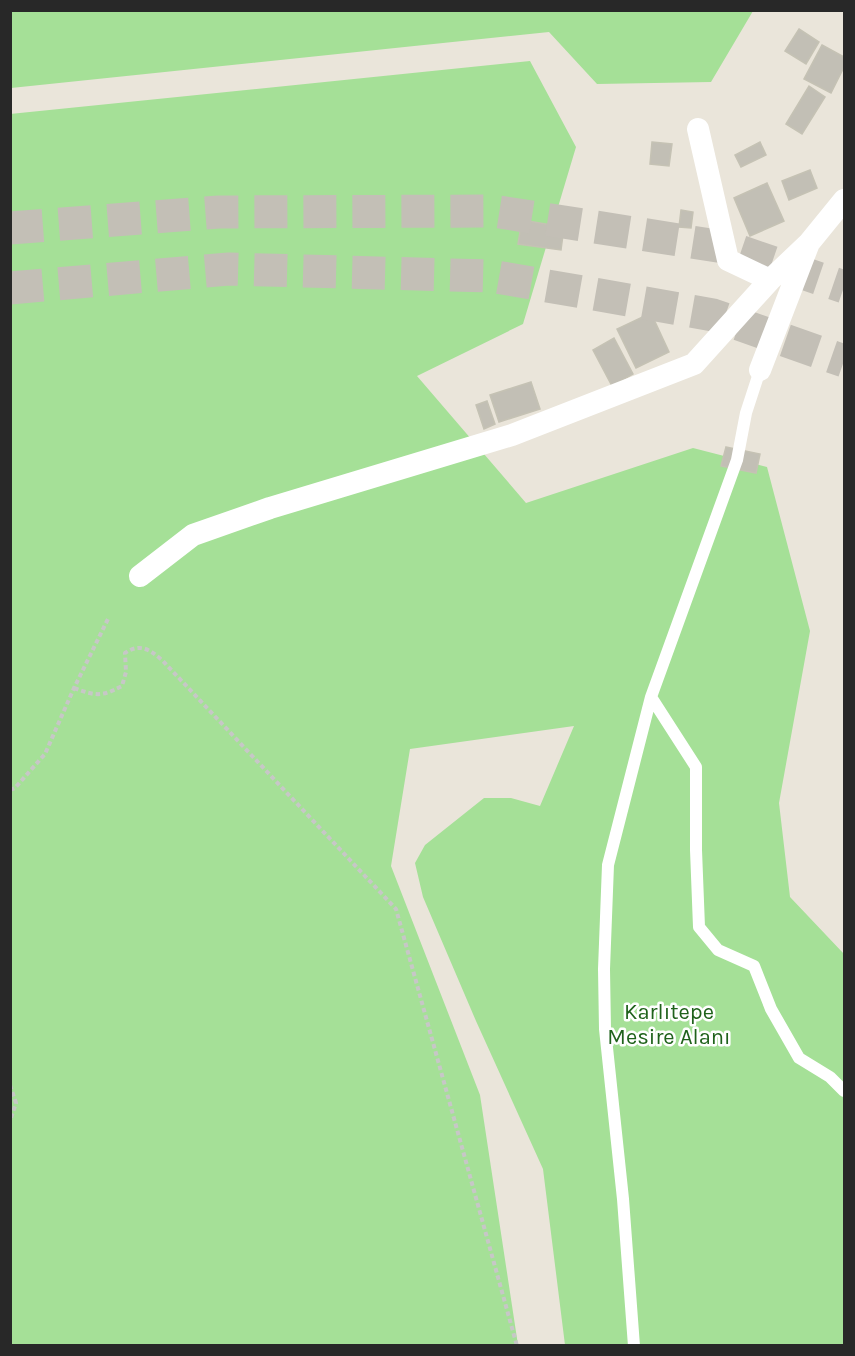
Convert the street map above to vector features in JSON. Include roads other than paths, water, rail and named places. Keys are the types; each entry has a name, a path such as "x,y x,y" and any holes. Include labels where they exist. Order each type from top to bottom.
{"street":[{"path":"698,129 728,260 770,280"},
{"path":"140,576 194,535 270,507 512,435 694,364 770,280 809,243 844,200"},
{"path":"760,370 809,243"}],"lane":[{"path":"634,1346 623,1199 605,1029 604,969 608,865 651,697 737,460 746,413 760,370"},
{"path":"651,697 696,767 699,927 718,950 754,966 771,1009 799,1058 830,1077 844,1091"}],"tunnel":[{"path":"10,228 219,212 493,211 730,248 844,287"},
{"path":"10,288 229,269 491,276 713,315 844,361"}],"park label":[{"name":"Karlıtepe Mesire Alanı","path":"669,1024"}]}
